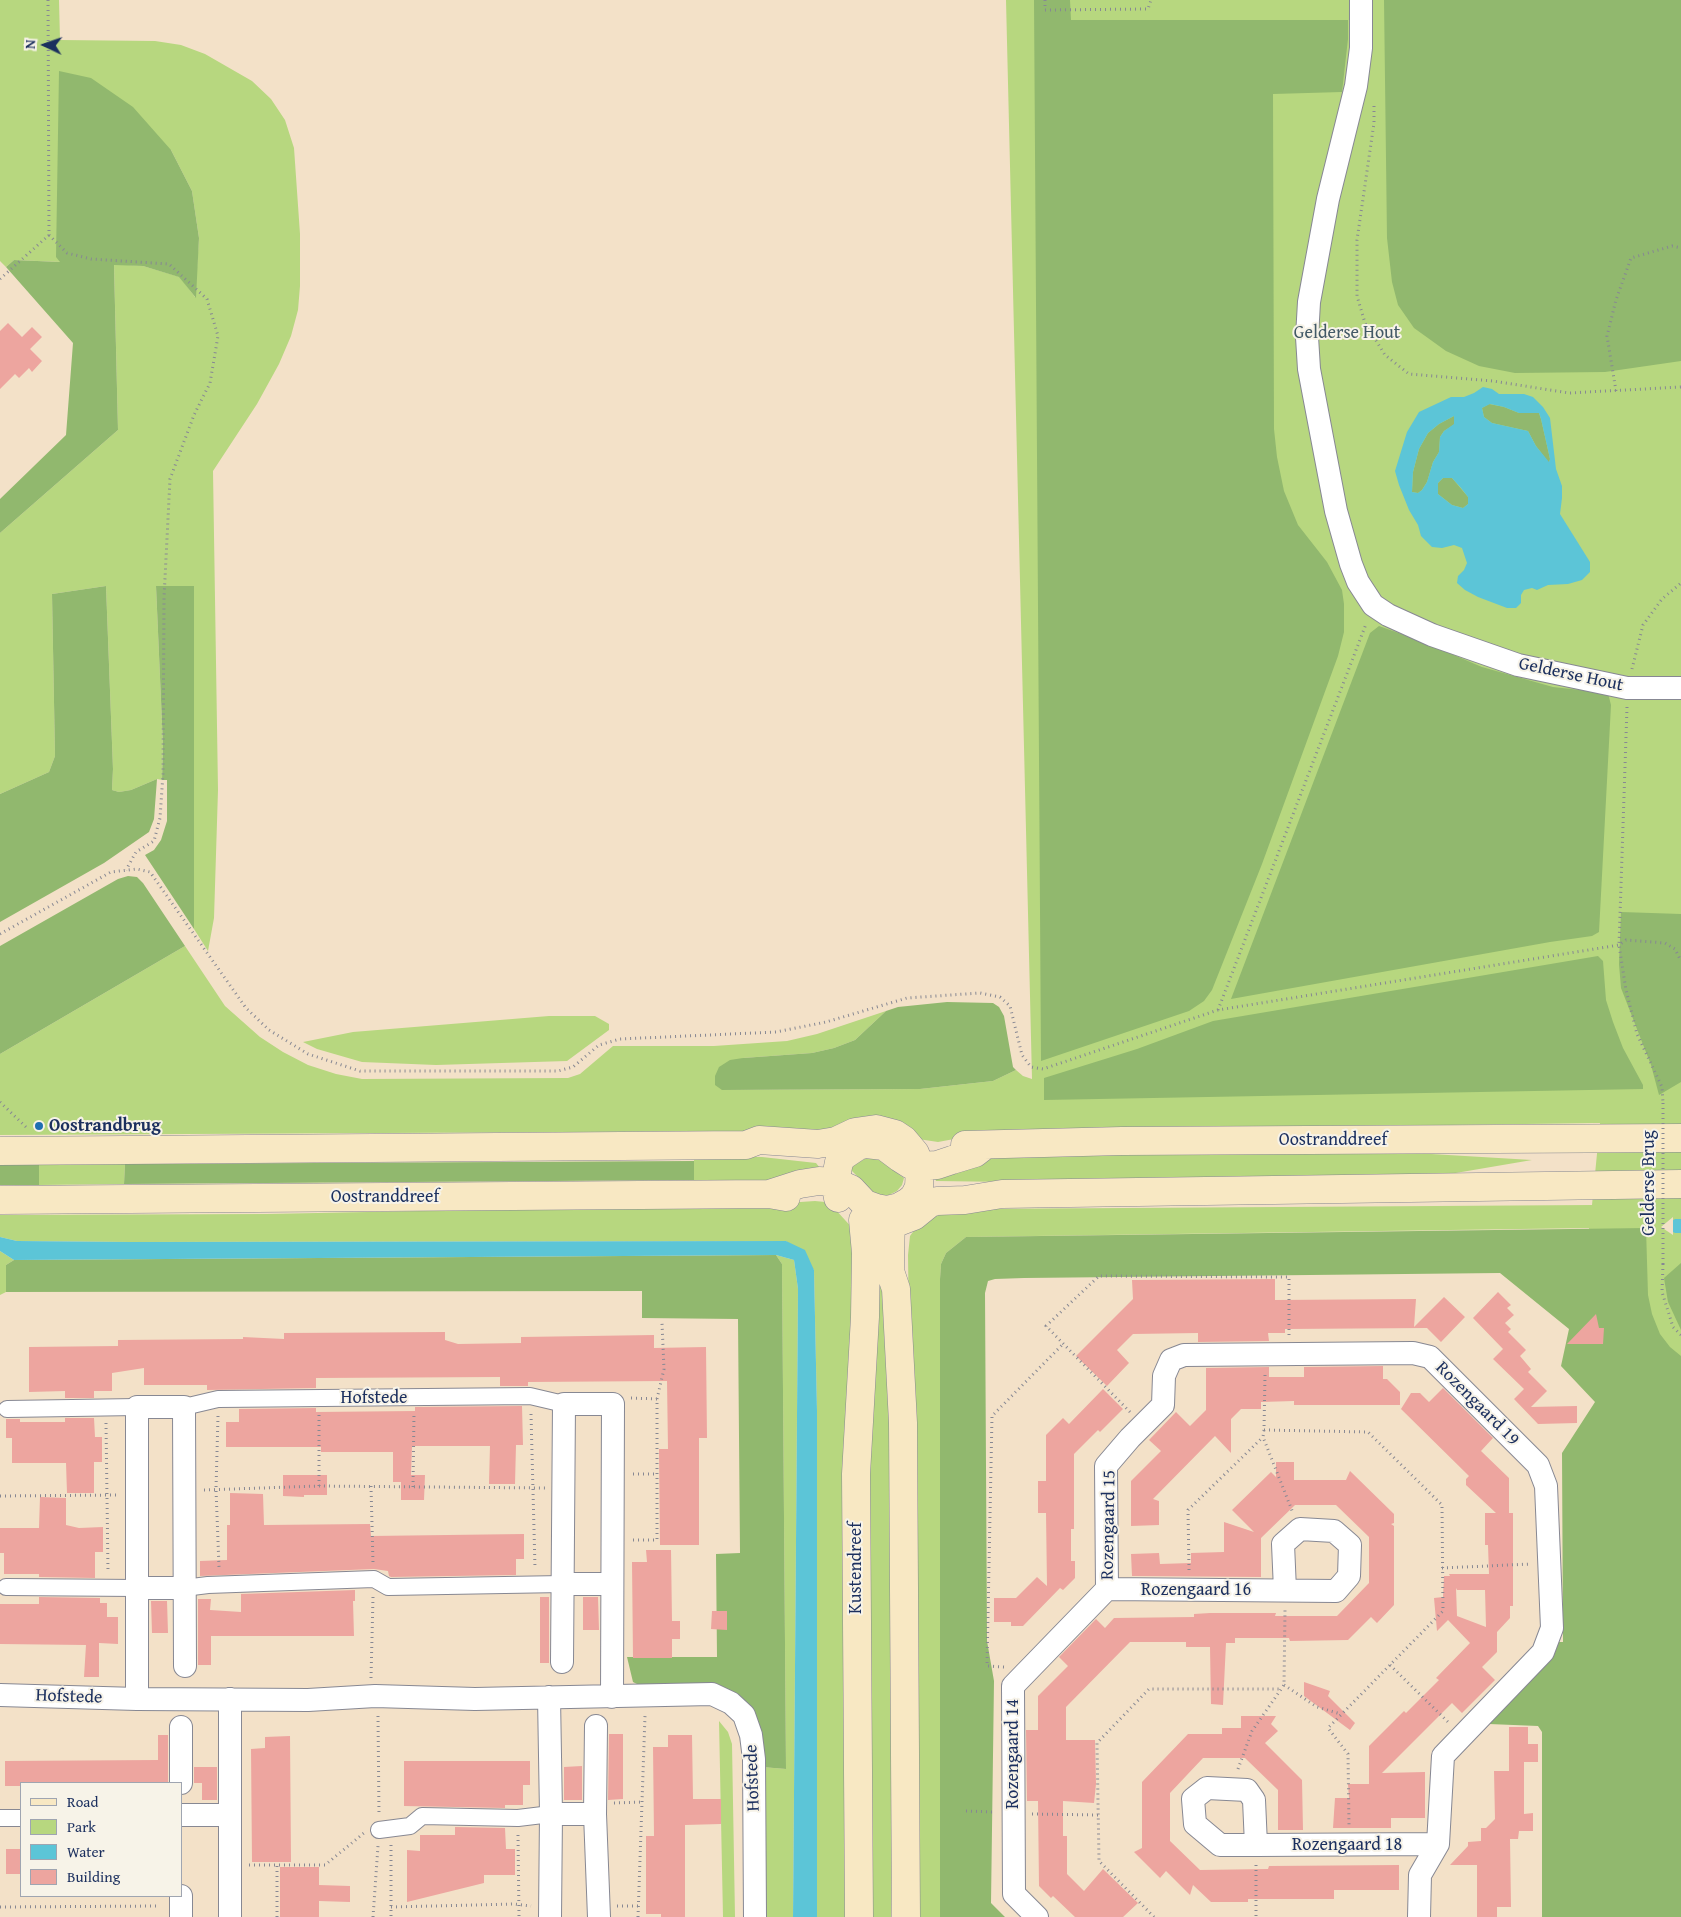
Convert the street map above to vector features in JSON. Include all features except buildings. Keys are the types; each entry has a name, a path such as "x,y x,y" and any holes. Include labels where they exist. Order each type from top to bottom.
{"main road":[{"path":"838,1169 856,1132 876,1129 896,1134 904,1140 920,1178 937,1201 965,1200 1002,1194 1681,1184"},
{"name":"Oostranddreef","path":"920,1178 933,1153 970,1144 984,1146 1041,1142 1122,1141 1681,1138"},
{"path":"0,1150 746,1145 760,1152 808,1157 838,1169 845,1185 865,1204 876,1208 887,1218 902,1271 896,1288 903,1423 906,1917"},
{"name":"Oostranddreef","path":"0,1200 769,1194 800,1184 819,1181 838,1169"},
{"path":"887,1218 908,1202 920,1178"},
{"name":"Kustendreef","path":"859,1917 856,1474 865,1318 866,1253 887,1218"}],"street":[{"name":"Gelderse Hout","path":"1361,0 1361,48 1356,86 1328,199 1309,302 1307,337 1309,369 1336,511 1358,582 1373,605 1388,615 1432,635 1518,665 1627,688 1681,688"},
{"name":"Rozengaard 19","path":"1136,1431 1163,1406 1164,1376 1171,1360 1184,1355 1413,1353 1430,1357 1538,1465 1546,1486 1552,1628 1543,1652 1443,1756 1438,1844"},
{"name":"Hofstede","path":"7,1409 184,1407 218,1399 530,1396 564,1404 613,1404"},
{"path":"562,1662 564,1404"},
{"path":"612,1696 613,1404"},
{"path":"137,1407 137,1699"},
{"path":"184,1407 185,1666"},
{"name":"Rozengaard 15","path":"1108,1589 1106,1466 1136,1431"},
{"path":"1285,1590 1283,1544 1300,1529"},
{"name":"Rozengaard 16","path":"1108,1589 1336,1591 1349,1576 1350,1545 1334,1531 1300,1529"},
{"path":"6,1588 184,1588 374,1579 388,1587 612,1584"},
{"name":"Rozengaard 14","path":"1037,1917 1014,1894 1013,1686 1108,1589"},
{"name":"Hofstede","path":"0,1695 137,1699 308,1700 375,1696 475,1699 712,1694 730,1702 744,1715 751,1735 754,1759 755,1917"},
{"path":"549,1697 550,1917"},
{"path":"230,1699 230,1917"},
{"path":"596,1726 599,1917"},
{"path":"181,1727 181,1782"},
{"name":"Rozengaard 18","path":"1256,1845 1254,1800 1247,1790 1206,1788 1193,1799 1195,1824 1220,1844 1256,1845 1438,1844"},
{"path":"385,1829 410,1826 422,1816 518,1818 596,1809"},
{"path":"182,1815 230,1815"},
{"path":"0,1818 20,1818"},
{"path":"1419,1917 1420,1875 1438,1844"}],"path":[{"path":"48,0 49,234 67,253 91,259 169,264 207,299 218,336 210,384 194,415 170,480 164,598 163,774 160,818 154,841 136,852 126,870"},
{"path":"1045,0 1045,10 1148,9 1151,0"},
{"path":"1374,104 1374,123 1357,240 1356,296 1365,323 1385,355 1409,374 1493,381 1569,393 1681,387"},
{"path":"0,279 49,234"},
{"path":"1616,390 1607,336 1616,300 1631,258 1672,246 1681,248"},
{"name":"Gelderse Brug","path":"1681,583 1662,599 1643,625 1627,688 1619,945 1626,990 1637,1034 1662,1087 1662,1292 1673,1327 1681,1335"},
{"path":"1218,1010 1373,605"},
{"path":"0,934 111,872 137,869 150,872 246,1008 269,1030 308,1054 360,1071 558,1071 574,1067 599,1045 620,1040 776,1032 826,1022 907,998 980,993 1000,997 1010,1006 1022,1055 1031,1067 1042,1069 1218,1010 1619,945 1626,940 1665,943 1676,949 1681,961"},
{"path":"0,1102 29,1130"},
{"path":"1136,1431 1046,1326 1099,1276 1289,1277 1289,1355"},
{"path":"630,1540 657,1540 657,1399 664,1369 662,1323"},
{"path":"1030,1668 987,1666 992,1416 1063,1344"},
{"path":"530,1396 536,1585"},
{"path":"613,1404 626,1397 657,1399"},
{"path":"319,1486 320,1398"},
{"path":"412,1487 414,1398"},
{"path":"218,1399 216,1489 220,1585"},
{"path":"105,1408 109,1589"},
{"path":"1264,1430 1263,1437 1300,1529"},
{"path":"1189,1590 1188,1510 1263,1437"},
{"path":"206,1490 319,1486 563,1489"},
{"path":"372,1486 374,1579 371,1683 378,1716 392,1917"},
{"path":"0,1496 137,1495"},
{"path":"1442,1568 1549,1563"},
{"path":"1231,1789 1252,1731 1284,1685 1285,1590"},
{"path":"1390,1665 1462,1736"},
{"path":"1284,1685 1317,1707 1341,1714"},
{"path":"1154,1917 1099,1861 1097,1743 1149,1689 1281,1689"},
{"path":"638,1917 645,1695"},
{"path":"596,1809 643,1802"},
{"path":"966,1811 1099,1815"},
{"path":"518,1818 518,1917"},
{"path":"230,1865 325,1865 361,1834 385,1829"},
{"path":"373,1917 385,1829"},
{"path":"1256,1845 1256,1917"},
{"path":"277,1866 277,1917"},
{"path":"0,1907 181,1906"},
{"path":"391,1907 528,1906"}],"green space":[{"path":"0,0 59,0 60,40 155,41 181,45 205,54 252,81 271,99 285,120 294,148 300,234 298,310 291,336 279,364 257,404 213,471 218,790 214,918 208,951 194,929 194,586 156,586 163,746 162,780 157,779 131,790 119,792 112,790 113,769 106,586 52,594 55,756 49,772 0,794 0,533 118,430 114,264 143,266 180,277 195,297 199,238 192,191 171,150 61,262 14,260 6,267 0,261"},
{"name":"Gelderse Hout","path":"1006,0 1681,0 1681,1917 1599,1446 1589,1228 966,1237 946,1253 941,1264 940,1279 940,1917 917,1917 908,1255 910,1236 918,1225 928,1217 945,1211 969,1209 1592,1205 1600,1123 997,1131 938,1142 832,1133 765,1131 0,1135 0,1054 185,946 225,1006 260,1037 308,1065 336,1074 362,1079 568,1078 580,1074 613,1046 714,1046 787,1041 817,1034 886,1011 855,1040 834,1048 812,1053 743,1058 722,1090 920,1089 993,1081 1016,1070 1023,1076 1032,1079"},
{"path":"1034,0 1070,0 1071,20 1348,20 1348,39 1342,92 1273,94 1274,429 1277,457 1284,491 1298,525 1327,562 1342,590 1344,632 1338,656 1262,864 1212,990 1204,1001 1189,1011 1041,1061"},
{"path":"1384,0 1681,0 1681,361 1605,372 1515,373 1479,366 1446,351 1414,328 1398,305 1392,282 1387,238"},
{"path":"59,71 91,78 133,107 171,150 192,191 199,238 196,298 179,277 143,266 114,265 118,430 0,533 0,499 66,435 73,343 6,267 14,260 60,262 56,257"},
{"path":"1489,404 1519,413 1539,413 1550,459 1549,463 1536,446 1528,431 1492,423 1484,417 1482,408"},
{"path":"1454,416 1455,424 1444,431 1440,437 1439,452 1433,462 1427,482 1418,493 1412,492 1413,472 1419,449 1428,433 1439,424"},
{"path":"1443,478 1452,478 1468,497 1468,504 1463,508 1452,505 1438,494 1438,483"},
{"path":"106,586 113,769 112,790 119,792 131,790 157,779 154,819 149,832 104,863 0,922 0,794 49,772 55,756 52,594"},
{"path":"156,586 194,586 194,929 145,855 154,850 161,840 167,821 167,780 162,780 163,746"},
{"path":"1379,626 1421,641 1482,667 1553,687 1608,693 1611,705 1599,932 1592,936 1231,999 1370,633"},
{"path":"128,876 137,877 143,883 185,946 0,1054 0,946 118,879"},
{"path":"1621,912 1681,914 1681,1082 1659,1095 1651,1065 1621,988 1619,964"},
{"path":"1598,956 1603,961 1606,1000 1613,1022 1623,1048 1643,1085 1643,1089 1044,1100 1044,1078 1137,1049 1213,1021"},
{"path":"947,1002 993,1003 999,1007 1004,1016 1013,1067 1016,1070 993,1081 920,1089 722,1090 715,1085 715,1076 719,1067 730,1060 812,1053 834,1048 855,1040 886,1011 898,1007"},
{"path":"549,1016 595,1016 609,1024 609,1030 567,1061 436,1065 362,1062 317,1049 303,1042 353,1032"},
{"path":"1381,1151 1532,1160 1444,1175 1084,1183 936,1181 933,1172 1000,1154"},
{"path":"694,1156 762,1157 816,1163 820,1168 756,1185 694,1185"},
{"path":"868,1157 882,1161 904,1178 902,1185 897,1191 889,1195 879,1195 873,1192 851,1170 854,1165"},
{"path":"694,1161 694,1180 124,1184 125,1164"},
{"path":"125,1164 124,1184 39,1185 39,1165"},
{"path":"0,1165 39,1165 39,1185 0,1185"},
{"path":"825,1202 834,1208 856,1232 846,1917 817,1917 817,1411 814,1270 786,1241 131,1242 17,1241 0,1237 0,1215 267,1214 771,1204"},
{"path":"1646,1228 1648,1295 1652,1314 1660,1334 1670,1347 1681,1356 1681,1917 1542,1917 1542,1732 1538,1726 1489,1724 1537,1668 1542,1642 1563,1642 1562,1453 1595,1402 1561,1366 1569,1329 1500,1273 1024,1278 988,1281 985,1293 987,1641 994,1681 991,1903 1005,1917 940,1917 940,1279 941,1264 946,1253 966,1237"},
{"path":"879,1236 891,1423 893,1776 891,1917 868,1917 866,1421"},
{"path":"0,1251 14,1260 6,1265 6,1292 0,1295"},
{"path":"776,1255 794,1260 798,1289 793,1917 765,1917 762,1767 786,1769 782,1264"},
{"path":"776,1255 782,1264 786,1769 762,1767 746,1709 639,1685 633,1682 627,1657 717,1657 716,1554 740,1553 738,1319 642,1318 642,1291 6,1292 6,1265 14,1260"},
{"path":"1681,1263 1681,1330 1668,1302 1664,1278"},
{"path":"719,1721 728,1732 732,1744 735,1917 723,1917"}],"water":[{"path":"1483,387 1492,389 1499,394 1524,394 1533,397 1543,407 1550,418 1556,469 1562,486 1560,514 1590,562 1590,572 1582,580 1568,584 1548,585 1537,590 1532,588 1524,590 1521,595 1521,603 1516,608 1507,608 1478,597 1457,583 1458,576 1464,570 1467,563 1462,548 1454,545 1442,548 1432,547 1421,536 1395,471 1407,432 1419,412 1451,397 1464,397","holes":["1490,404 1519,413 1539,413 1550,459 1549,462 1536,446 1528,431 1492,423 1484,417 1482,408","1454,416 1454,424 1444,431 1440,437 1439,452 1433,462 1427,482 1418,493 1412,492 1413,472 1419,449 1428,433 1439,424","1443,478 1452,478 1468,497 1468,504 1463,508 1452,505 1438,494 1438,483"]},
{"path":"1675,1219 1681,1219 1681,1233 1675,1233 1663,1227"},
{"path":"0,1237 17,1241 131,1242 786,1241 805,1250 814,1270 817,1411 817,1917 793,1917 798,1289 794,1260 776,1255 14,1260 0,1251"}],"pier":[{"path":"1673,1217 1673,1235 1661,1227"}],"place":[{"name":"Oostrandbrug","path":"39,1126"}]}
